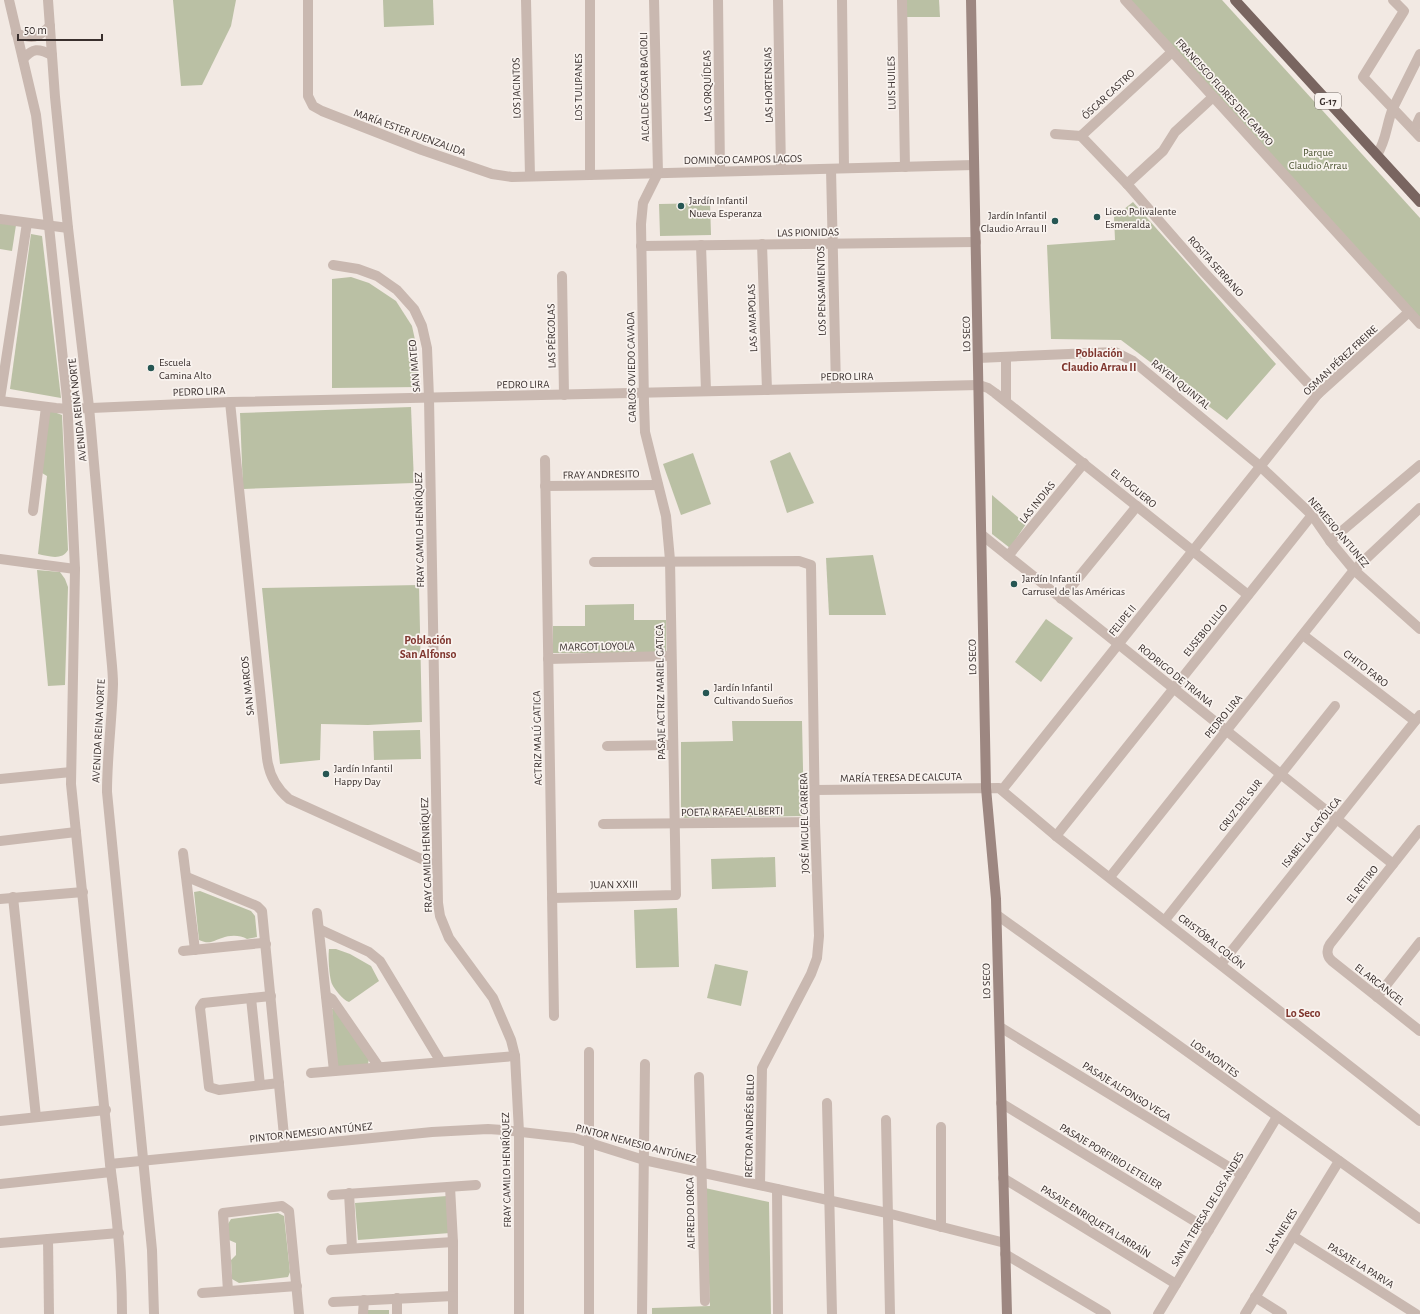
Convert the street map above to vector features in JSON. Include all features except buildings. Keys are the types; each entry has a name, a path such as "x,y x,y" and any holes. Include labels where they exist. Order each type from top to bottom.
{"main road":[{"name":"LO SECO","path":"971,0 986,788 997,915 1007,1314"},
{"name":"G-17","path":"1235,0 1420,202"}],"street":[{"name":"AVENIDA REINA NORTE","path":"9,0 36,114 68,409 75,569 70,772 119,1233 122,1314"},
{"name":"AVENIDA REINA NORTE","path":"48,0 68,228 89,407 113,683 107,762 107,792 152,1250 154,1314"},
{"name":"MARÍA ESTER FUENZALIDA","path":"308,0 308,96 312,106 322,112 429,152 492,174 512,177"},
{"name":"LOS JACINTOS","path":"526,0 530,176"},
{"name":"LOS TULIPANES","path":"590,0 590,175"},
{"name":"ALCALDE ÓSCAR BAGIOLI","path":"654,0 658,173"},
{"name":"LAS ORQUÍDEAS","path":"718,0 720,171"},
{"name":"LAS HORTENSIAS","path":"778,0 781,170"},
{"path":"842,0 844,168"},
{"name":"LUIS HUILES","path":"902,0 904,167"},
{"name":"FRANCISCO FLORES DEL CAMPO","path":"1124,0 1420,324"},
{"path":"1392,0 1404,10 1363,77 1417,134"},
{"path":"16,32 25,36 34,37 41,35 50,26"},
{"path":"23,59 31,52 36,50 45,51 52,55"},
{"name":"ÓSCAR CASTRO","path":"1055,134 1081,136 1172,52"},
{"path":"1377,155 1384,141 1389,117 1420,54"},
{"path":"1126,184 1163,151 1175,132 1213,97"},
{"path":"1417,134 1420,117"},
{"name":"ROSITA SERRANO","path":"1081,136 1126,184 1202,270 1318,394"},
{"name":"DOMINGO CAMPOS LAGOS","path":"512,177 974,165"},
{"name":"LOS PENSAMIENTOS","path":"831,168 836,388"},
{"name":"CARLOS OVIEDO CAVADA","path":"658,173 643,203 641,224 645,432 666,516 670,560"},
{"path":"0,219 68,228"},
{"path":"0,400 27,223"},
{"name":"LAS PIONIDAS","path":"641,246 976,242"},
{"name":"LAS AMAPOLAS","path":"762,244 767,390"},
{"path":"701,245 706,391"},
{"name":"SAN MATEO","path":"333,265 358,269 376,276 397,290 414,309 422,326 427,348 429,398"},
{"name":"LAS PÉRGOLAS","path":"562,276 564,395"},
{"name":"OSMAN PÉREZ FREIRE","path":"1260,466 1318,394 1409,312"},
{"name":"RAYEN QUINTAL","path":"978,358 1006,358 1115,352 1133,361 1260,466"},
{"path":"1006,358 1006,401"},
{"name":"PEDRO LIRA","path":"0,400 68,409 230,402 979,385"},
{"name":"EL FOGUERO","path":"979,385 988,388 1006,401 1248,595"},
{"name":"FRAY CAMILO HENRÍQUEZ","path":"429,398 438,903 440,916 450,938 493,998 511,1040 515,1056 519,1132 519,1314"},
{"name":"SAN MARCOS","path":"230,402 267,758 270,774 278,787 289,799 437,866"},
{"path":"33,511 46,407"},
{"name":"ACTRIZ MALÚ GATICA","path":"545,460 554,1016"},
{"name":"LAS INDIAS","path":"1008,556 1084,464"},
{"path":"1330,541 1420,465"},
{"name":"NEMESIO ANTUNEZ","path":"1260,466 1312,515 1330,541 1354,570 1420,629"},
{"name":"FELIPE II","path":"1002,790 1260,466"},
{"name":"FRAY ANDRESITO","path":"545,486 658,485"},
{"path":"1061,599 1137,506"},
{"name":"PEDRO LIRA","path":"1110,877 1354,570 1420,508"},
{"name":"EUSEBIO LILLO","path":"1056,836 1312,515"},
{"name":"RODRIGO DE TRIANA","path":"982,535 1393,864"},
{"path":"0,559 75,569"},
{"path":"594,562 670,560"},
{"name":"JOSÉ MIGUEL CARRERA","path":"670,560 799,560 811,565 815,822 819,936 817,958 811,974 762,1068"},
{"name":"PASAJE ACTRIZ MARIEL GATICA","path":"670,560 676,895"},
{"name":"CHITO FARO","path":"1303,635 1417,718"},
{"name":"MARGOT LOYOLA","path":"548,659 671,656"},
{"name":"CRUZ DEL SUR","path":"1165,920 1335,706"},
{"name":"ISABEL LA CATÓLICA","path":"1221,964 1417,718"},
{"path":"607,746 673,745"},
{"path":"0,779 70,772"},
{"path":"986,788 996,788 1002,790"},
{"name":"MARÍA TERESA DE CALCUTA","path":"815,790 986,788"},
{"name":"CRISTÓBAL COLÓN","path":"1002,790 1056,836 1420,1121"},
{"name":"POETA RAFAEL ALBERTI","path":"674,823 815,822"},
{"path":"603,824 674,823"},
{"name":"EL RETIRO","path":"1327,954 1330,944 1420,830"},
{"path":"0,841 76,832"},
{"path":"184,853 195,950"},
{"path":"187,877 257,906 262,911 285,1146"},
{"path":"0,899 83,892"},
{"name":"JUAN XXIII","path":"552,898 676,895"},
{"path":"14,897 36,1118"},
{"path":"318,912 334,1071"},
{"name":"LOS MONTES","path":"997,915 1420,1219"},
{"path":"319,930 369,952 380,961 442,1062"},
{"path":"1377,997 1420,942"},
{"path":"183,951 262,943 266,944"},
{"name":"EL ARCANGEL","path":"1327,954 1332,962 1420,1031"},
{"path":"271,996 203,1003 200,1008 209,1087 219,1090 279,1083"},
{"path":"326,996 332,999 379,1067"},
{"path":"251,998 260,1085"},
{"name":"PASAJE ALFONSO VEGA","path":"1000,1027 1242,1175"},
{"path":"589,1052 589,1314"},
{"path":"312,1073 515,1056"},
{"path":"642,1314 645,1064"},
{"name":"RECTOR ANDRÉS BELLO","path":"760,1185 762,1068"},
{"name":"ALFREDO LORCA","path":"699,1077 705,1301"},
{"path":"827,1103 832,1314"},
{"name":"PASAJE PORFIRIO LETELIER","path":"1001,1103 1209,1230"},
{"path":"0,1121 106,1110"},
{"name":"SANTA TERESA DE LOS ANDES","path":"1158,1314 1277,1117"},
{"path":"886,1120 890,1314"},
{"path":"941,1128 941,1226"},
{"name":"PINTOR NEMESIO ANTÚNEZ","path":"0,1184 111,1168 143,1161 462,1129 488,1129 574,1138 644,1160 888,1213 1005,1243"},
{"name":"LAS NIEVES","path":"1245,1314 1339,1161"},
{"name":"PASAJE ENRIQUETA LARRAÍN","path":"1003,1178 1176,1284"},
{"path":"332,1195 476,1185"},
{"path":"450,1187 453,1242 453,1314"},
{"path":"777,1189 778,1314"},
{"path":"349,1194 352,1248"},
{"path":"228,1291 223,1213 282,1206 289,1212 299,1314"},
{"path":"0,1243 119,1233"},
{"name":"PASAJE LA PARVA","path":"1293,1236 1416,1314"},
{"path":"48,1239 49,1314"},
{"path":"331,1250 453,1242"},
{"path":"1005,1254 1106,1314"},
{"path":"202,1293 297,1286"},
{"path":"333,1302 453,1296"},
{"path":"1255,1297 1282,1314"},
{"path":"397,1298 397,1314"},
{"path":"364,1300 364,1314"}],"green space":[{"path":"173,0 236,0 231,26 202,85 181,86"},
{"path":"383,0 433,0 434,25 384,27"},
{"path":"907,0 939,0 940,17 907,17"},
{"name":"Parque Claudio Arrau","path":"1127,0 1222,0 1420,218 1420,324"},
{"path":"1133,202 1276,364 1227,420 1121,340 1051,339 1047,245 1115,240 1114,217"},
{"path":"710,203 711,235 660,236 659,204"},
{"path":"0,223 16,225 12,251 0,249"},
{"path":"31,234 42,236 61,398 10,389"},
{"path":"351,277 369,283 396,301 412,326 417,349 419,387 332,388 332,279"},
{"path":"411,407 414,483 243,489 240,413"},
{"path":"49,410 62,415 68,550 59,557 50,557 38,554 47,476 42,473"},
{"path":"790,452 814,503 787,513 770,461"},
{"path":"693,453 711,504 681,515 663,464"},
{"path":"992,495 1026,524 1010,548 992,534"},
{"path":"873,555 886,615 829,615 826,558"},
{"path":"37,570 60,572 68,587 65,685 48,686"},
{"path":"419,585 422,722 368,725 321,724 320,760 280,764 262,588"},
{"path":"634,604 634,620 666,620 666,653 553,653 553,626 585,626 585,605"},
{"path":"1046,619 1073,638 1041,682 1015,662"},
{"path":"732,721 802,721 804,816 681,818 681,742 733,741"},
{"path":"420,730 421,759 374,760 373,731"},
{"path":"775,857 776,887 712,889 711,859"},
{"path":"200,891 251,911 255,916 257,937 247,939 232,936 208,942 199,940 194,892"},
{"path":"677,908 679,967 636,968 634,910"},
{"path":"329,949 336,949 350,954 371,966 379,981 349,1002 347,1001 339,994 332,984 329,966"},
{"path":"715,964 748,971 741,1006 707,998"},
{"path":"336,1008 369,1059 368,1064 337,1067 332,1009"},
{"path":"705,1188 769,1202 771,1314 652,1314 652,1308 710,1306"},
{"path":"447,1196 450,1233 358,1240 355,1203"},
{"path":"278,1213 284,1216 290,1272 288,1277 239,1283 232,1279 231,1260 236,1255 236,1243 229,1240 228,1224 231,1219"},
{"path":"366,1310 389,1310 389,1314 366,1314"}],"place":[{"name":"Jardín Infantil Nueva Esperanza","path":"681,206"},
{"name":"Liceo Polivalente Esmeralda","path":"1097,217"},
{"name":"Jardín Infantil Claudio Arrau II","path":"1055,221"},
{"name":"Escuela Camina Alto","path":"151,368"},
{"name":"Jardín Infantil Carrusel de las Américas","path":"1014,584"},
{"name":"Jardín Infantil Cultivando Sueños","path":"706,693"},
{"name":"Jardín Infantil Happy Day","path":"326,774"}],"district":[{"name":"Población Claudio Arrau II","path":"1099,360"},
{"name":"Población San Alfonso","path":"428,647"},
{"name":"Lo Seco","path":"1303,1013"}]}
